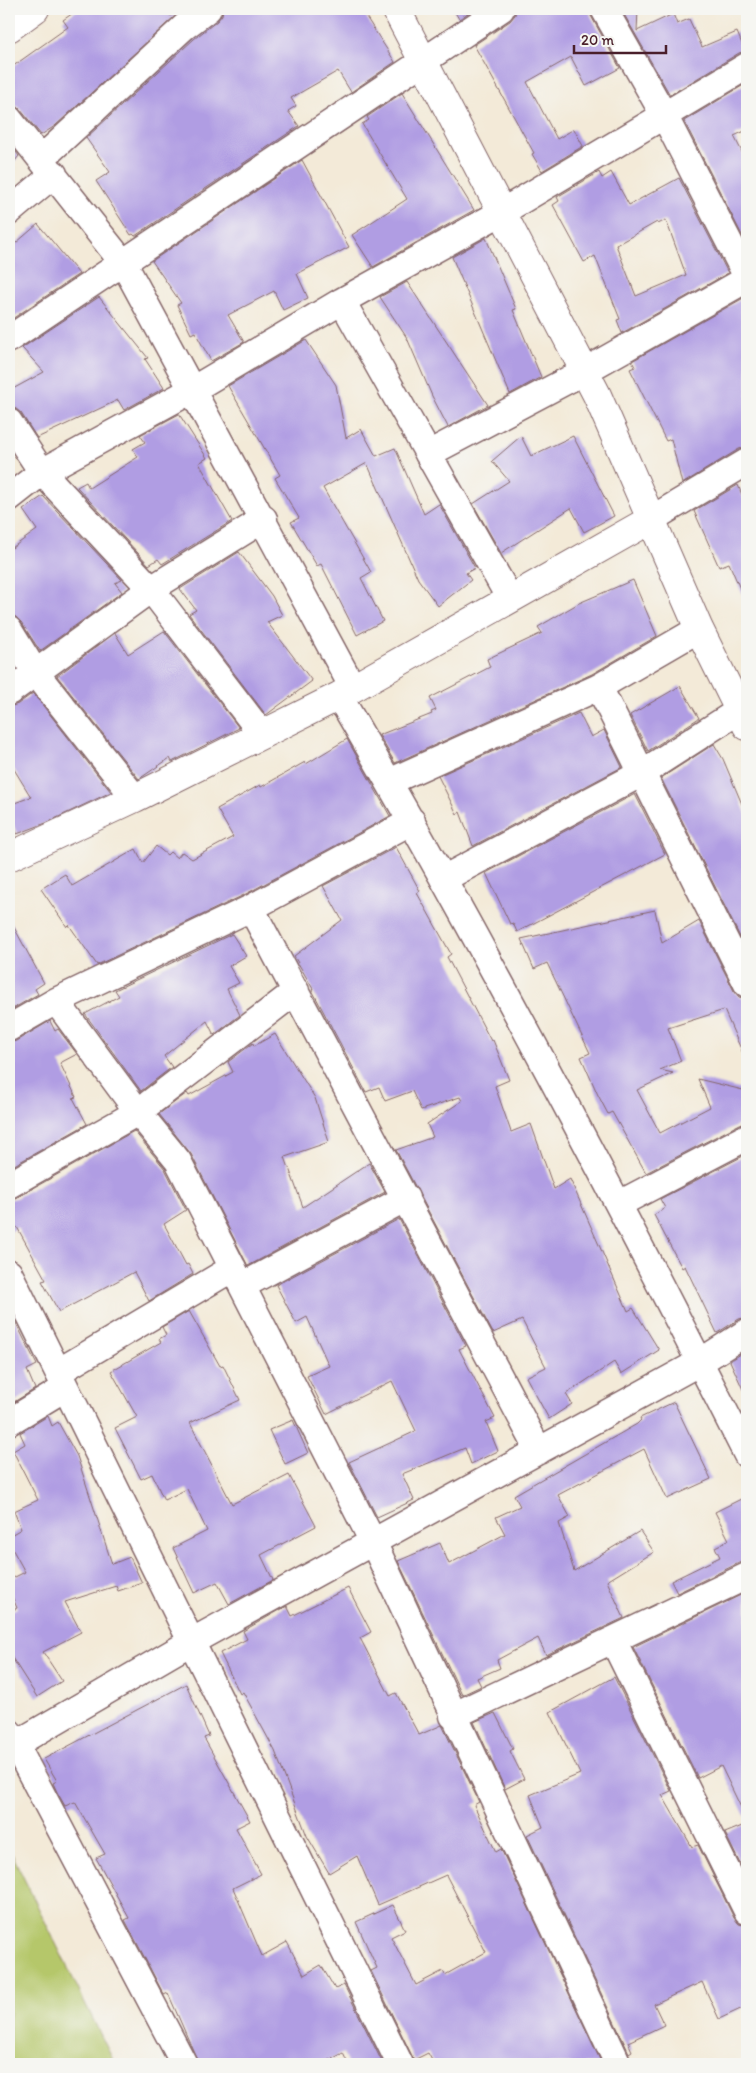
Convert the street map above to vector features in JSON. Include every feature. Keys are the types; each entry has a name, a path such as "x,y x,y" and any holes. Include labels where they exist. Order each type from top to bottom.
{"street":[{"path":"9,28 34,9"},
{"path":"9,212 47,167 184,27 208,9"},
{"path":"396,9 597,395 699,629 745,713 642,773 443,879"},
{"path":"9,339 124,264 501,9"},
{"path":"428,454 585,371 747,278 664,115 604,9"},
{"path":"9,498 42,472 192,390 342,301 502,212 747,66"},
{"path":"9,119 124,264 264,519 389,782 412,821 619,1204 747,1455"},
{"path":"342,301 510,599"},
{"path":"9,422 42,472 151,589 262,734"},
{"path":"9,857 134,798 346,692 650,520 747,462"},
{"path":"9,692 151,589 264,519"},
{"path":"389,782 599,687 699,629"},
{"path":"9,630 35,672 134,798"},
{"path":"599,687 747,984"},
{"path":"9,1028 56,1001 251,908 412,821"},
{"path":"251,908 539,1451"},
{"path":"9,1185 138,1112 296,991"},
{"path":"56,1001 138,1112 178,1161 373,1542 453,1716 618,2064"},
{"path":"619,1204 747,1137"},
{"path":"9,1422 61,1380 237,1277 406,1198"},
{"path":"9,1273 400,2064"},
{"path":"184,2064 11,1742 700,1362 747,1332"},
{"path":"453,1716 747,1576"},
{"path":"613,1640 747,1911"}],"green space":[{"path":"9,1848 115,2064 9,2064"}],"building":[{"path":"79,9 163,9 171,16 177,9 183,9 55,126 41,135 20,109 15,105 9,104 9,69 68,27 63,20"},
{"path":"223,9 361,9 395,62 351,92 338,71 291,98 296,106 288,111 299,126 135,236 131,235 96,181 110,172 86,138 194,39 217,21 222,15"},
{"path":"453,9 474,9 459,19"},
{"path":"516,9 589,9 620,68 586,86 571,57 527,82 557,139 574,129 583,146 542,171 532,154 534,153 474,45 510,21 515,15"},
{"path":"621,9 638,9 637,31 673,14 677,24 689,19 702,47 737,32 745,51 670,95"},
{"path":"747,83 747,130 734,136 747,162 747,245 684,121"},
{"path":"402,93 474,210 373,267 352,235 407,199 362,124 369,120 367,117"},
{"path":"9,143 19,156 9,168"},
{"path":"302,160 349,247 297,274 308,298 283,310 274,291 228,315 244,342 211,361 195,332 191,334 177,305 181,303 152,261"},
{"path":"599,172 602,178 611,172 629,205 679,178 728,273 622,333 617,320 620,319 595,256 584,262 553,205 559,201 557,197","holes":["666,220 686,275 636,296 616,245 657,222 658,224"]},
{"path":"38,224 79,274 9,321 9,249"},
{"path":"486,238 516,309 513,310 541,377 510,394 452,257"},
{"path":"407,282 488,405 448,427 432,396 407,338 380,297"},
{"path":"747,296 747,447 739,449 682,484 671,439 666,441 630,369 635,367 632,361"},
{"path":"99,297 148,358 145,359 164,388 124,410 118,400 37,438 21,413 15,408 9,407 9,391 44,372 22,348"},
{"path":"306,340 336,385 346,438 361,429 376,456 395,448 424,514 439,504 475,568 466,573 471,580 438,606 418,579 367,463 323,488 371,572 361,578 383,621 357,635 321,564 317,566 291,522 299,518 275,478 280,475 228,386"},
{"path":"179,414 207,458 199,463 232,521 162,564 158,559 149,565 77,487 86,482 89,488 138,457 133,449 145,442 140,435"},
{"path":"521,436 531,456 573,436 614,516 584,532 571,508 501,553 473,504 509,481 492,461"},
{"path":"738,485 747,507 747,605 729,563 719,567 694,511"},
{"path":"43,496 122,580 115,583 122,592 40,651 21,622 9,614 9,550 37,530 23,510"},
{"path":"239,552 272,596 282,615 267,622 312,681 266,715 189,614 196,610 180,589"},
{"path":"633,580 657,636 592,674 395,763 379,735 432,714 431,712 436,710 430,698 490,667 487,659 542,633 538,627 579,603"},
{"path":"164,631 239,728 172,762 170,758 139,779 57,676 115,633 128,654"},
{"path":"680,686 699,718 648,751 630,715"},
{"path":"33,693 111,792 46,823 17,834 9,813 9,805 31,797 9,761 9,707 18,704"},
{"path":"579,713 591,737 604,730 622,767 473,846 460,812 457,814 438,776"},
{"path":"347,739 390,816 244,895 97,965 69,925 67,927 41,889 65,874 72,886 136,849 143,863 156,846 167,855 170,852 177,858 182,852 192,859 233,837 217,809 305,762 306,764"},
{"path":"714,744 723,759 747,816 747,951 661,778"},
{"path":"635,794 665,854 517,932 513,923 510,924 486,873"},
{"path":"396,847 420,891 417,893 451,954 447,957 491,1041 493,1040 509,1080 495,1086 511,1132 531,1124 554,1189 570,1179 628,1311 633,1308 659,1350 621,1374 614,1362 566,1394 572,1404 549,1419 526,1377 546,1367 522,1320 493,1333 396,1150 433,1137 427,1124 462,1101 460,1097 421,1110 412,1091 385,1101 379,1087 366,1092 294,956 342,920 323,886"},
{"path":"655,910 662,943 699,921 734,991 739,997 747,999 747,1063 724,1010 668,1028 681,1061 660,1070 673,1073 637,1090 660,1133 710,1107 698,1079 747,1091 747,1122 646,1173 612,1112 608,1114 598,1095 581,1057 590,1053 547,963 534,969 521,939"},
{"path":"9,918 44,983 35,989 38,994 9,1011"},
{"path":"232,934 246,956 229,966 239,983 227,989 240,1015 214,1035 207,1021 164,1056 172,1067 141,1091 85,1014 119,996 115,990"},
{"path":"50,1021 55,1031 58,1029 77,1054 60,1063 76,1097 73,1098 87,1124 9,1168 9,1043 16,1041"},
{"path":"275,1034 315,1098 329,1142 285,1157 303,1207 369,1163 385,1192 248,1266 191,1154 159,1114 187,1093 189,1096 233,1072 228,1062 253,1043 254,1046"},
{"path":"134,1131 165,1169 186,1210 164,1224 186,1265 188,1264 193,1274 149,1301 134,1272 59,1312 42,1281 46,1280 17,1227 9,1233 9,1200 16,1198"},
{"path":"747,1154 747,1317 739,1319 717,1333 685,1266 682,1268 654,1215 665,1208 660,1199"},
{"path":"399,1219 466,1346 459,1349 495,1418 486,1422 498,1451 471,1464 465,1448 402,1474 414,1500 377,1517 349,1462 416,1431 392,1381 326,1414 307,1376 329,1366 307,1317 296,1323 276,1285"},
{"path":"9,1309 37,1365 27,1370 35,1389 9,1405"},
{"path":"189,1311 220,1366 223,1365 240,1400 190,1423 232,1504 289,1475 316,1526 261,1555 273,1580 229,1604 217,1582 194,1593 173,1548 207,1531 187,1489 164,1500 152,1474 141,1479 115,1428 137,1417 111,1371 161,1342 159,1339 166,1335 162,1327"},
{"path":"747,1350 747,1398 730,1361"},
{"path":"674,1402 711,1479 667,1499 644,1449 558,1495 570,1517 559,1523 574,1571 640,1531 654,1552 607,1581 624,1618 546,1655 538,1638 497,1660 500,1668 477,1678 481,1686 462,1695 398,1561 440,1543 449,1564 505,1534 496,1517 520,1506 514,1495 637,1424 641,1420 640,1418"},
{"path":"48,1416 52,1426 58,1422 77,1456 112,1564 130,1557 142,1583 118,1591 116,1586 65,1602 81,1632 43,1652 62,1681 37,1697 9,1653 9,1612 17,1608 9,1589 9,1580 25,1572 9,1543 9,1536 21,1529 14,1511 38,1500 13,1451 25,1444 20,1433"},
{"path":"293,1420 308,1453 285,1464 269,1430"},
{"path":"747,1496 747,1561 741,1562 677,1593 671,1581 720,1557 715,1547 729,1540 715,1512"},
{"path":"348,1588 371,1632 360,1638 390,1696 396,1693 419,1735 442,1725 479,1802 474,1805 496,1852 501,1849 602,2064 434,2064 428,2053 414,2060 371,1971 377,1968 356,1922 393,1905 405,1930 391,1937 416,1985 443,1971 445,1975 486,1952 446,1875 378,1905 357,1856 329,1873 307,1836 275,1751 243,1692 240,1694 220,1653 247,1639 243,1631 287,1606 292,1616"},
{"path":"747,1592 747,1820 721,1766 698,1778 633,1647"},
{"path":"614,1677 671,1791 662,1795 692,1847 698,1845 734,1918 739,1924 747,1926 747,2006 719,2019 702,1982 654,2004 664,2025 628,2042 632,2051 629,2053 527,1835 543,1827 530,1795 580,1774 550,1712"},
{"path":"186,1684 209,1736 204,1738 250,1821 236,1828 261,1874 233,1888 262,1956 287,1942 304,1975 321,1965 335,1989 344,1985 383,2064 348,2064 343,2053 322,2064 199,2064 168,1993 164,1995 125,1920 129,1918 96,1858 105,1854 75,1802 65,1806 57,1792 53,1783 57,1781 44,1759"},
{"path":"495,1713 513,1749 510,1751 524,1779 505,1789 474,1722"},
{"path":"747,1824 747,1878 725,1833"}]}
